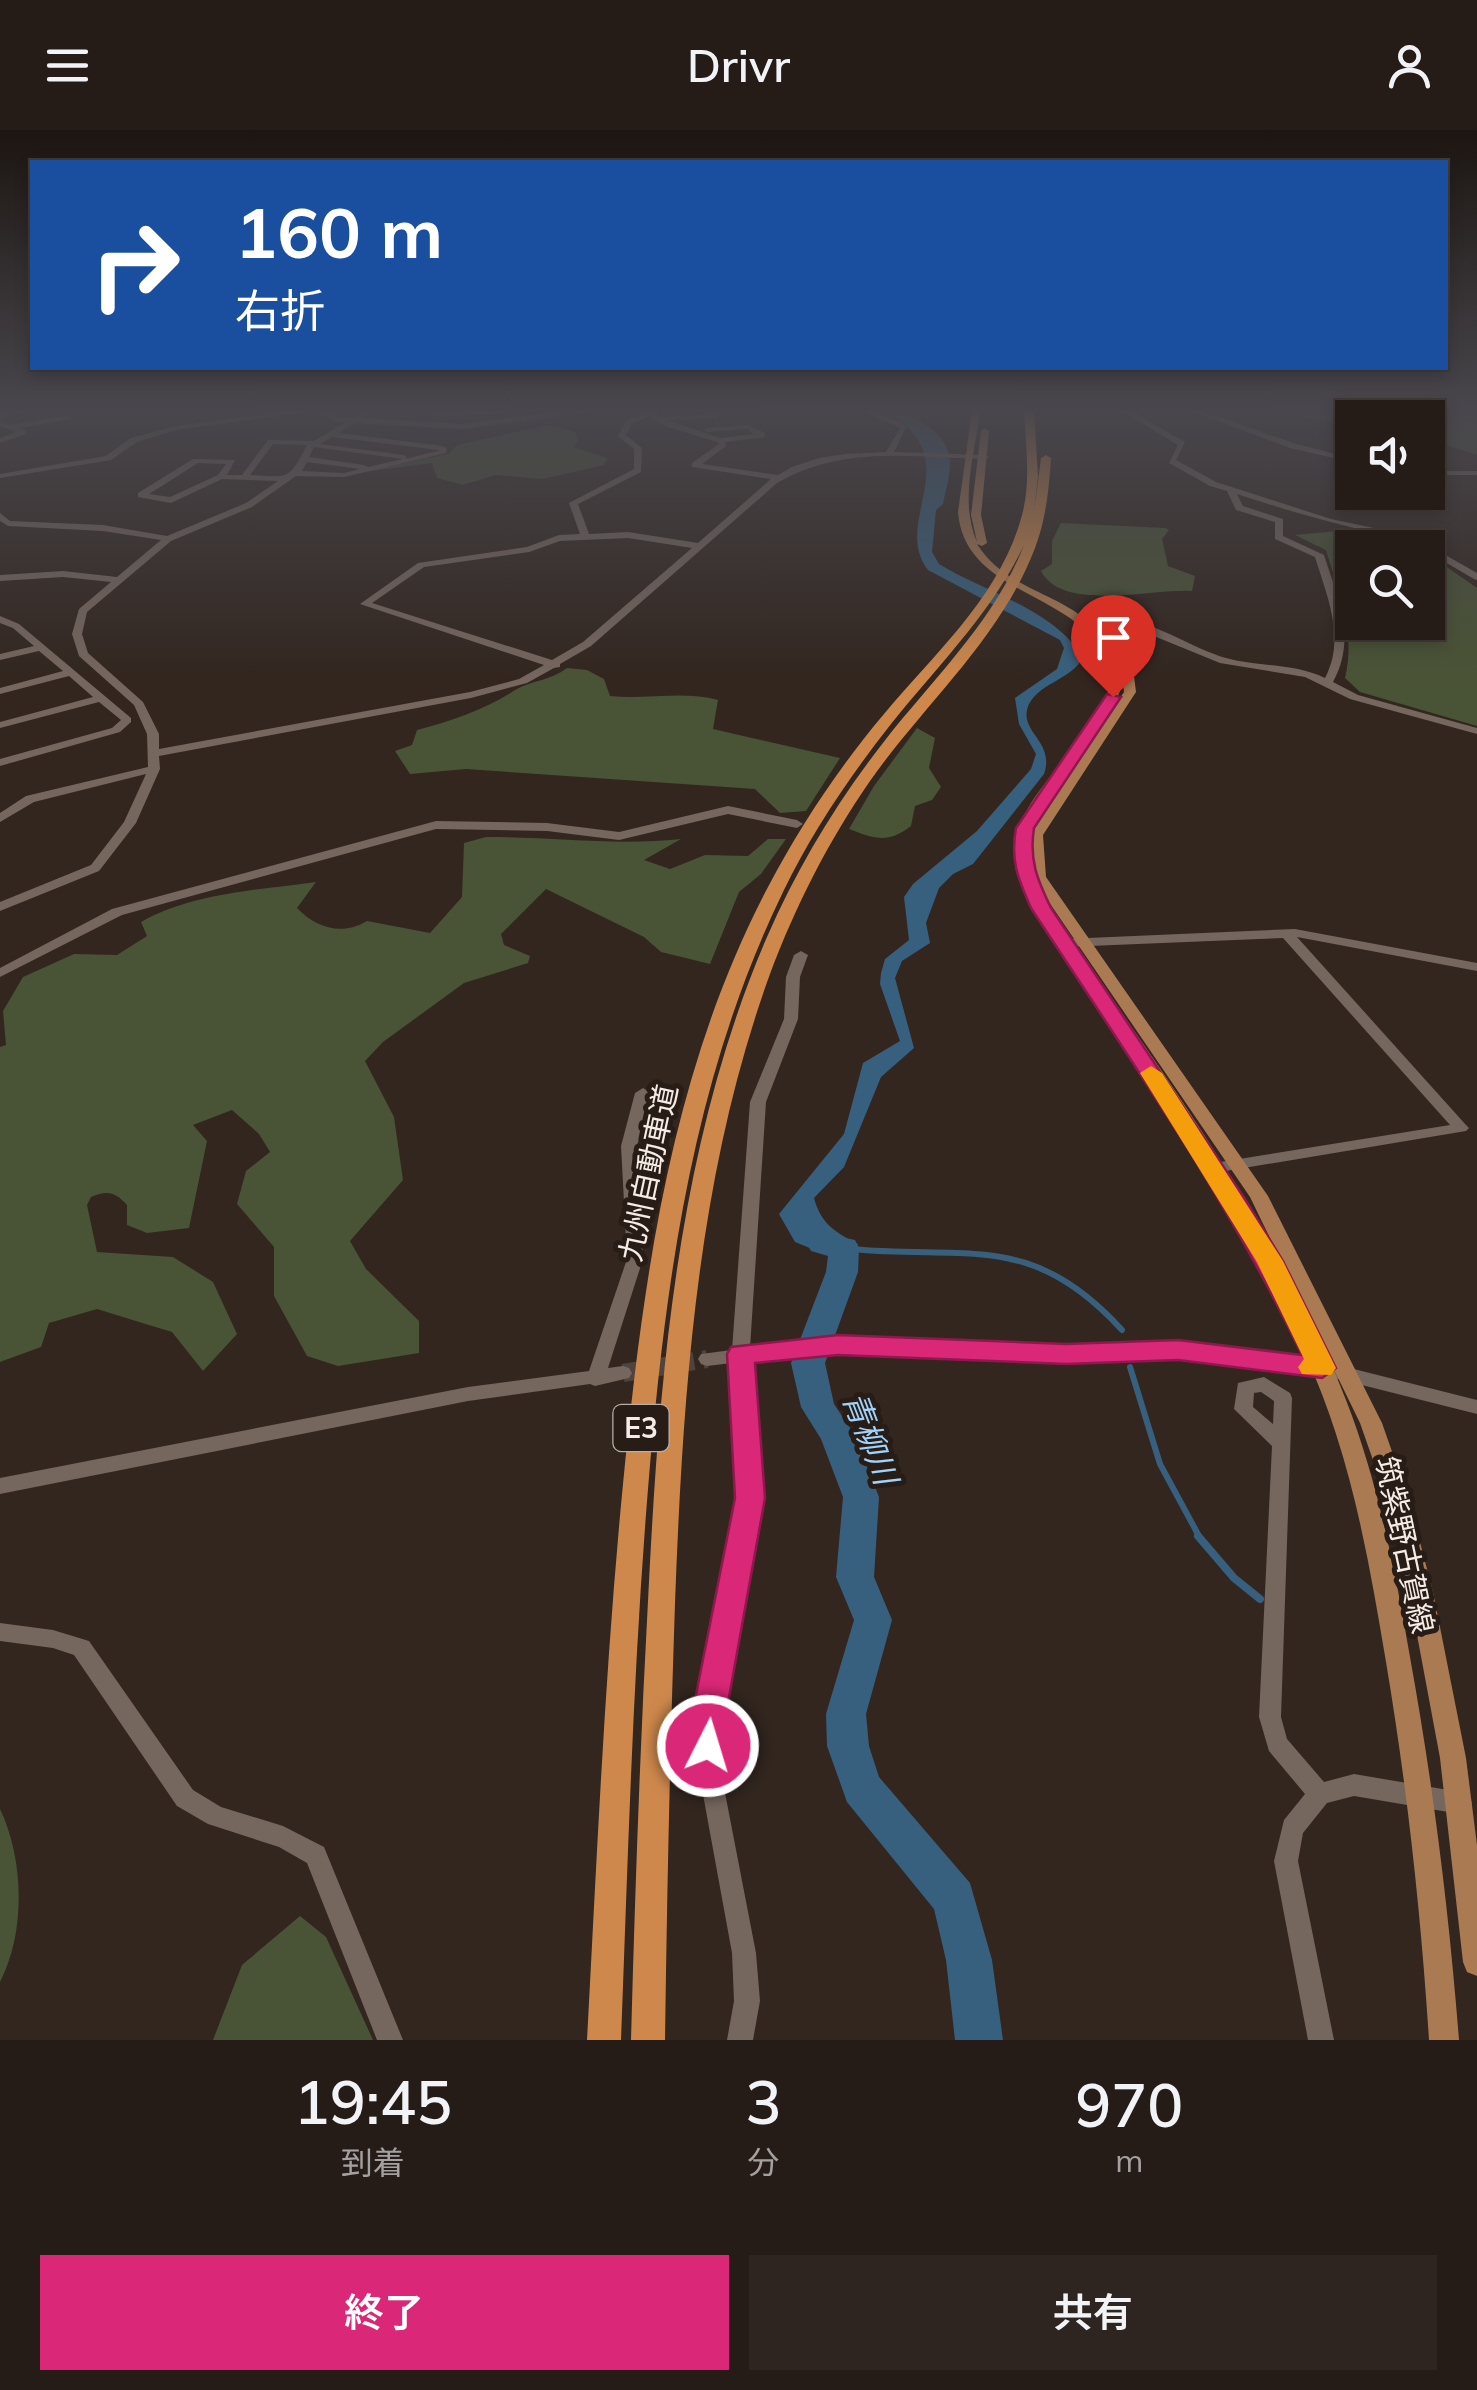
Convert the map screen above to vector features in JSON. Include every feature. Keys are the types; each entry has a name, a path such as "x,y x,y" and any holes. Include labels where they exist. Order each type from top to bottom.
{"highway":[{"name":"九州自動車道","path":"991,604 1030,500"},
{"name":"九州自動車道","path":"604,2040 629,1549 654,1308 668,1222 716,1032 774,892 814,830 906,722 991,604 1024,566 1045,500"},
{"name":"九州自動車道","path":"648,2040 663,1556 686,1296 714,1133 740,1036 814,830"}],"main road":[{"name":"筑紫野古賀線","path":"965,500 963,515 975,550 1008,578 1087,624 1111,654 1116,670 1113,697 1039,805 1020,843 1025,874 1240,1165 1349,1374 1398,1500 1421,1592 1460,1804 1477,1962"},
{"name":"筑紫野古賀線","path":"974,500 982,544 1014,572 1099,621 1124,645 1130,692 1044,820 1034,849 1039,877 1074,943 1270,1261 1322,1368 1367,1494 1421,1796 1438,1937 1444,2040"}],"street":[{"path":"0,907 94,868 130,822 154,769 153,734 139,704 83,654 77,634 82,611 168,539 232,514 254,500"},
{"path":"579,500 573,503 585,536"},
{"path":"154,754 471,695 523,681 587,644 753,500"},
{"path":"1235,500 1239,508 1280,521 1278,538 1319,554 1338,614 1337,664 1328,682"},
{"path":"1267,500 1371,530"},
{"path":"0,516 8,523 102,528 168,539"},
{"path":"556,665 365,604 368,598 422,564 585,536 628,535 700,546"},
{"path":"1445,559 1477,578"},
{"path":"0,578 62,574 118,580"},
{"path":"0,619 16,626 127,720 126,725 0,763"},
{"path":"1099,621 1142,626 1224,661 1283,668 1328,682 1354,697 1477,731"},
{"path":"0,630 16,626"},
{"path":"0,658 42,648"},
{"path":"0,691 72,672"},
{"path":"0,725 102,698"},
{"path":"0,818 30,799 154,769"},
{"path":"0,973 118,912 436,825 547,827 618,836 728,810 814,830"},
{"path":"1074,943 1286,933 1477,967"},
{"path":"1214,1168 1461,1128 1286,933"},
{"path":"740,2040 746,2001 744,1953 709,1767 707,1725 750,1498 741,1354 758,1102 791,1020 793,977 801,956"},
{"path":"595,1379 635,1259 628,1146 643,1093"},
{"path":"708,1359 838,1345 1066,1354 1178,1350 1322,1368 1477,1407"},
{"path":"0,1486 468,1394 623,1373"},
{"path":"1280,1442 1270,1718 1277,1744 1320,1794"},
{"path":"0,1632 40,1636 81,1648 185,1798 207,1816 292,1836 316,1855 390,2040"},
{"path":"1322,2040 1286,1860 1292,1828 1320,1794 1354,1785 1460,1804"}],"green space":[{"path":"1061,523 1169,530 1162,539 1168,566 1195,576 1192,591 1088,595 1052,584 1041,571 1052,564 1052,541"},
{"path":"1335,531 1335,579 1326,550 1295,535"},
{"path":"1445,566 1477,588 1477,726 1360,692 1345,678 1348,640 1445,640"},
{"path":"567,668 587,670 604,679 610,696 692,696 718,700 713,729 840,758 806,811 780,813 755,789 466,769 410,774 395,751 412,745 417,730 468,714"},
{"path":"917,728 935,738 929,768 941,787 932,800 915,806 911,826 895,835 874,837 849,829 874,786"},
{"path":"486,837 681,839 644,860 670,869 705,855 748,856 768,839 786,839 761,874 739,892 710,964 661,952 644,937 546,889 501,934 504,945 530,956 528,963 464,983 383,1042 365,1061 394,1117 403,1180 350,1241 366,1269 419,1321 419,1353 338,1366 307,1356 274,1296 274,1247 237,1204 246,1171 270,1152 259,1134 232,1110 193,1125 207,1141 189,1228 147,1233 127,1225 127,1205 111,1194 91,1197 87,1205 97,1252 173,1257 213,1282 237,1334 203,1371 172,1332 97,1309 49,1323 41,1347 0,1362 0,1047 6,1045 3,1011 23,977 74,954 117,955 147,936 141,922 182,905 226,894 316,882 297,908 312,921 339,929 367,921 430,933 462,897 464,843"},
{"path":"0,1809 14,1850 19,1895 14,1941 0,1982"},
{"path":"300,1916 326,1937 373,2040 213,2040 242,1965"}],"water":[{"path":"922,500 944,500 936,510 932,552 939,564 1036,614 1070,640 1083,657 1071,671 1037,694 1027,710 1029,725 1045,754 1044,774 973,864 953,874 939,888 926,923 930,943 902,961 895,978 914,1048 881,1077 844,1167 814,1198 830,1226 858,1244 849,1264 795,1242 779,1214 844,1134 863,1063 900,1041 880,984 885,959 909,940 904,897 913,884 977,831 1031,769 1036,754 1019,724 1015,698 1057,669 1064,648 1060,640 928,570 919,551 917,531"}],"waterway":[{"name":"青柳川","path":"822,1244 844,1248 842,1272 808,1363 818,1407 837,1434 861,1497 855,1577 873,1620 846,1714 848,1746 862,1788 954,1898 969,1960 979,2040"},
{"path":"851,1249 965,1253 1028,1264 1058,1277 1122,1330"},
{"path":"1130,1367 1160,1464 1200,1538"},
{"path":"1198,1536 1234,1578 1260,1599"}],"tunnel":[{"path":"623,1373 707,1359"}],"slow traffic":[{"path":"1151,1073 1270,1261 1322,1368 1311,1367"}],"route":[{"path":"708,1746 707,1725 750,1498 741,1354 838,1345 1066,1354 1178,1350 1322,1368 1270,1261 1214,1168 1041,908 1021,862 1020,843 1025,828 1113,697"}]}
